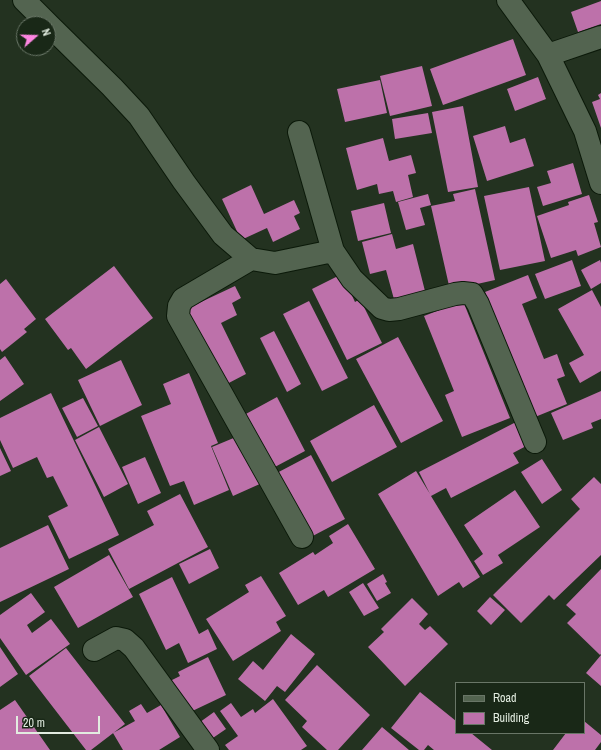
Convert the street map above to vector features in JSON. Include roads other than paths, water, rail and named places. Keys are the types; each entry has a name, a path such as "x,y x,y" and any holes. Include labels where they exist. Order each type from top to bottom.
{"street":[{"path":"24,0 40,16"},
{"path":"508,0 548,55 585,131 601,183"},
{"path":"56,32 139,116 184,182 223,234 251,259 275,263 333,252"},
{"path":"548,55 601,38"},
{"path":"299,132 333,252 352,279 377,304 388,310 399,309 455,294 472,294 478,304 535,442"},
{"path":"251,259 183,299 179,306 178,316 302,537"},
{"path":"94,650 116,638 125,640 134,648 208,750"}]}
